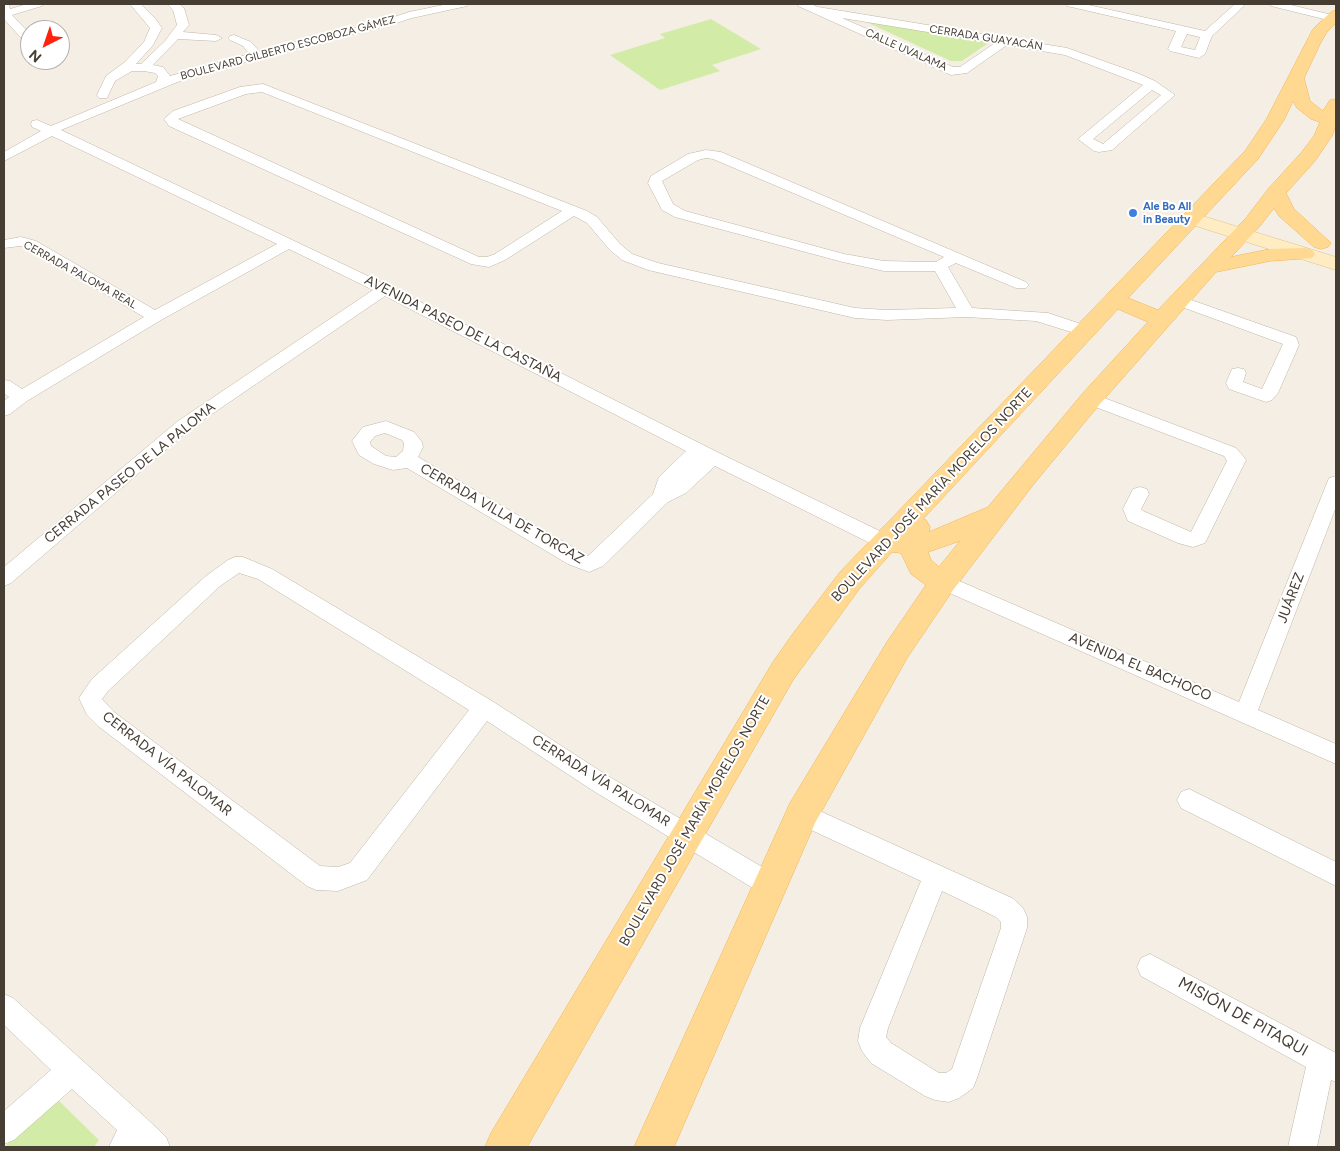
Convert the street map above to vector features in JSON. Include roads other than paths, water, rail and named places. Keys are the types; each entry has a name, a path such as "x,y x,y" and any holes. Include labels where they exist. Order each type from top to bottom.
{"main road":[{"name":"BOULEVARD JOSÉ MARÍA MORELOS NORTE","path":"505,1147 687,834 797,650 850,580 1252,155 1265,137 1313,42 1321,30 1335,16"},
{"path":"656,1147 802,814 897,650 943,582 1091,399 1247,228 1276,192 1308,158 1323,136 1333,112 1309,110 1303,104 1296,78"},
{"path":"1276,192 1286,212 1336,264"},
{"path":"1199,213 1321,248"},
{"path":"1210,267 1270,255 1321,248"},
{"path":"1115,300 1172,310"},
{"path":"933,491 917,528 913,544 916,558 922,567 943,582"},
{"path":"885,542 913,544 930,542 998,512"}],"street":[{"path":"4,4 4,14 20,31"},
{"path":"4,14 38,4"},
{"path":"135,4 156,28 176,35 216,38"},
{"path":"144,67 176,35 178,8 172,4"},
{"name":"BOULEVARD GILBERTO ESCOBOZA GÁMEZ","path":"4,157 36,129 103,96 162,78 190,73 254,52 463,4"},
{"name":"CALLE UVALAMA","path":"802,4 951,70 963,70 1006,41"},
{"path":"1071,4 1182,31 1207,35"},
{"path":"1182,31 1173,48 1198,54 1207,35 1241,4"},
{"path":"1275,4 1335,16"},
{"path":"1308,4 1335,16"},
{"name":"CERRADA GUAYACÁN","path":"816,10 1006,41 1078,55 1150,84 1166,93 1168,97 1107,147 1099,148 1084,139 1086,136 1150,84"},
{"path":"103,96 110,79 129,65 149,43 156,28"},
{"path":"149,43 176,35"},
{"path":"234,38 242,41 254,52"},
{"path":"120,72 144,67 153,68 162,78"},
{"name":"BOULEVARD GILBERTO ESCOBOZA GÁMEZ","path":"36,129 162,78"},
{"path":"572,211 500,258 489,262 476,261 174,124 170,119 177,114 244,90 263,88 436,155 572,211 592,220 615,247 627,257 653,267 855,313 887,315 960,312 1036,316 1048,318 1084,331"},
{"name":"AVENIDA PASEO DE LA CASTAÑA","path":"36,129 289,243 384,289 705,453 885,542"},
{"path":"955,258 940,266 898,267 869,264 691,218 667,207 657,188 656,179 693,157 706,154 716,155 1021,285"},
{"name":"CERRADA PALOMA REAL","path":"4,244 21,241 31,244 155,317"},
{"name":"CERRADA PALOMA REAL","path":"4,410 22,397 155,317 289,243"},
{"path":"940,266 949,285 947,288 960,312"},
{"name":"CERRADA PASEO DE LA PALOMA","path":"4,578 184,425 384,289"},
{"path":"1172,310 1290,341 1291,345 1266,396 1235,385 1238,373"},
{"path":"4,385 22,397"},
{"path":"1091,399 1230,452 1236,460 1236,465 1198,538 1193,540 1135,516 1132,509 1140,494"},
{"name":"CERRADA VILLA DE TORCAZ","path":"407,459 575,559 589,564 596,562 661,497 679,488 705,453"},
{"name":"JUÁREZ","path":"1246,713 1336,483"},
{"name":"CERRADA VÍA PALOMAR","path":"484,708 358,872 338,880 316,878 106,718 95,708 90,698 107,678 213,581 235,565 243,565 264,574 484,708 600,782 770,885"},
{"name":"AVENIDA EL BACHOCO","path":"943,582 1336,754"},
{"path":"1189,800 1336,874"},
{"path":"802,814 936,875 1005,908 1014,917 1014,928 963,1078 949,1088 935,1086 881,1053 872,1041 874,1028 936,875"},
{"name":"MISIÓN DE PITAQUI","path":"1150,966 1329,1064"},
{"path":"4,1007 72,1070 129,1137 156,1147"},
{"path":"1303,1147 1329,1064"},
{"path":"4,1130 72,1070"}],"place":[{"name":"Ale Bo All in Beauty","path":"1133,213"}]}
